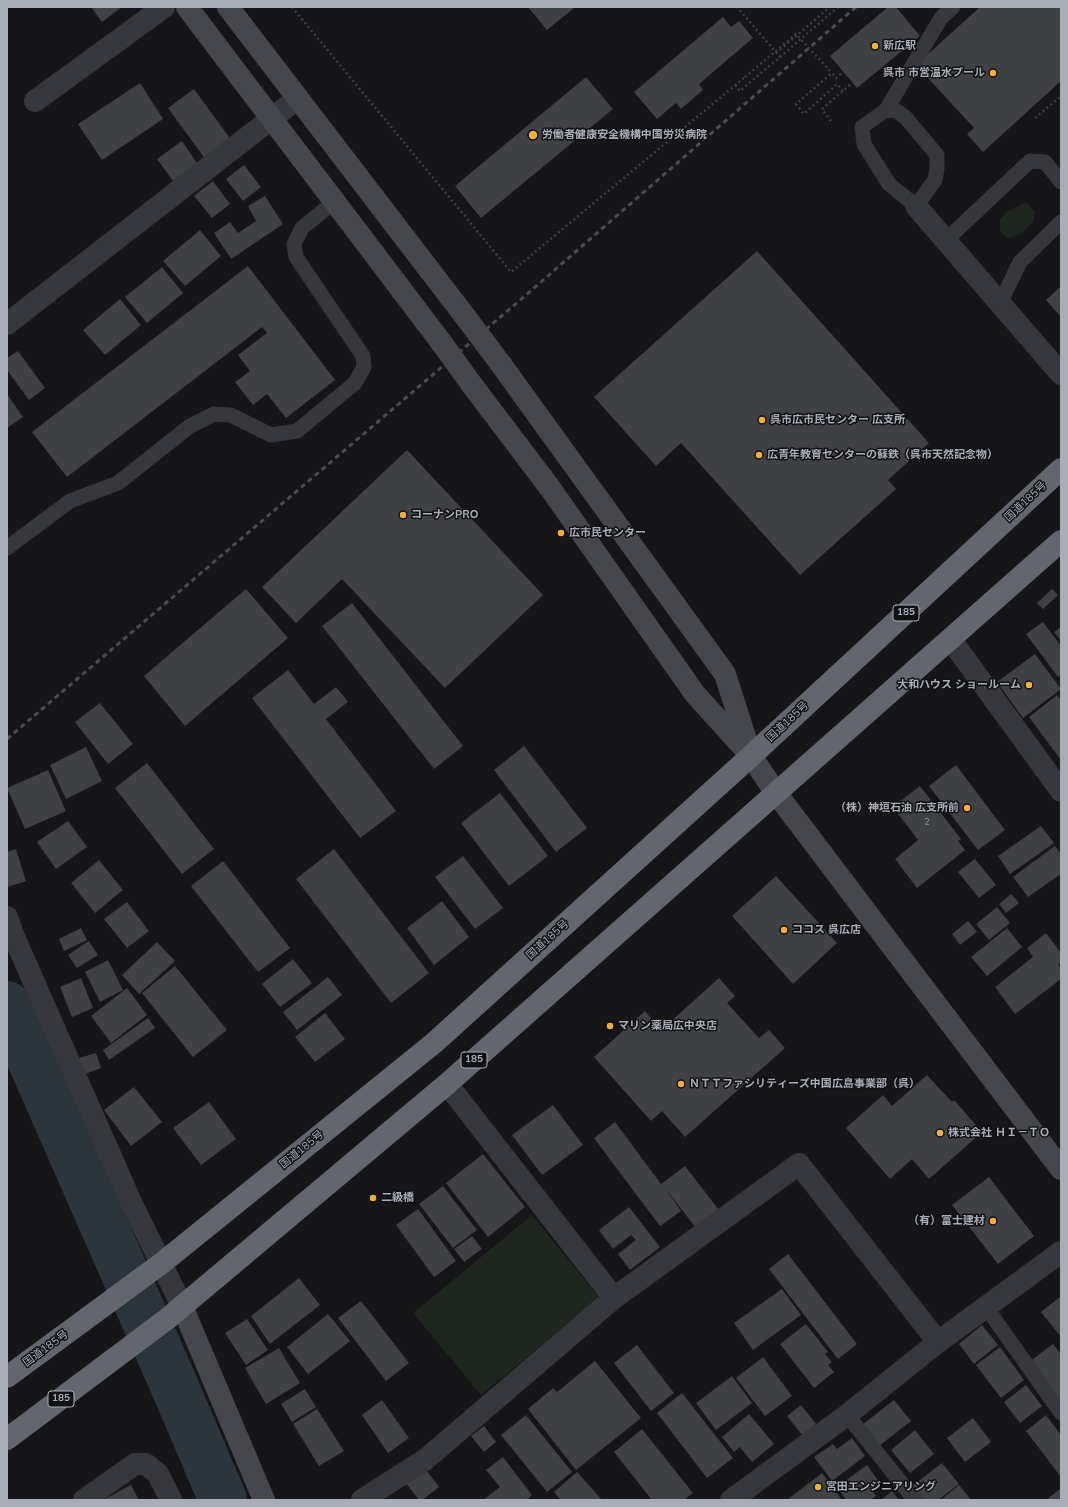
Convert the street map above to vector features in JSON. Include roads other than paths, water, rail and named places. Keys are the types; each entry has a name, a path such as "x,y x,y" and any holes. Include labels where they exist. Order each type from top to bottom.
{"highway":[{"name":"国道185号","path":"7,1377 154,1268 434,1043 751,756 1061,469"},
{"name":"185","path":"7,1439 114,1360 174,1313 447,1084 776,792 951,640 1061,541"}],"street":[{"path":"35,100 164,7"},
{"path":"187,7 550,488 695,694 751,756 776,792 1061,1169"},
{"path":"228,7 500,363 725,674 751,756"},
{"path":"7,324 298,98"},
{"path":"916,206 1061,374"},
{"path":"951,640 1061,791"},
{"path":"7,917 17,944 128,1195 154,1268 174,1313 264,1500"},
{"path":"447,1084 614,1298"},
{"path":"362,1500 426,1459 614,1298 799,1164 938,1342"},
{"path":"731,1500 847,1414 938,1342 1061,1252"},
{"path":"84,1500 135,1464 146,1464 158,1474 171,1500"}],"lane":[{"path":"886,110 897,111 906,118 936,155 937,169 935,180 916,206 889,184 864,144 862,127 886,110 941,18 953,7"},
{"path":"945,241 1030,161 1045,162 1061,182"},
{"path":"7,548 70,502 118,483 190,426 214,414 231,415 271,435 297,431 355,383 364,367 363,356 296,257 294,244 302,228 334,202"},
{"path":"1000,303 1020,262 1061,222"},
{"path":"986,1307 1061,1413"},
{"path":"847,1414 915,1500"}],"waterway":[{"path":"7,1005 223,1500"}],"railway":[{"path":"7,739 526,295 856,7"}],"place":[{"name":"新広駅","path":"875,46"},
{"name":"呉市 市営温水プール","path":"993,73"},
{"name":"労働者健康安全機構中国労災病院","path":"533,135"},
{"name":"呉市広市民センター 広支所","path":"762,420"},
{"name":"広青年教育センターの蘇鉄（呉市天然記念物）","path":"759,455"},
{"name":"コーナンPRO","path":"403,515"},
{"name":"広市民センター","path":"561,533"},
{"name":"大和ハウス ショールーム","path":"1029,685"},
{"name":"（株）神垣石油 広支所前","path":"967,808"},
{"name":"ココス 呉広店","path":"784,930"},
{"name":"マリン薬局広中央店","path":"610,1026"},
{"name":"ＮＴＴファシリティーズ中国広島事業部（呉）","path":"681,1084"},
{"name":"株式会社 ＨＩ－ＴＯ","path":"940,1133"},
{"name":"二級橋","path":"373,1198"},
{"name":"（有）富士建材","path":"993,1221"},
{"name":"宮田エンジニアリング","path":"818,1487"}]}
